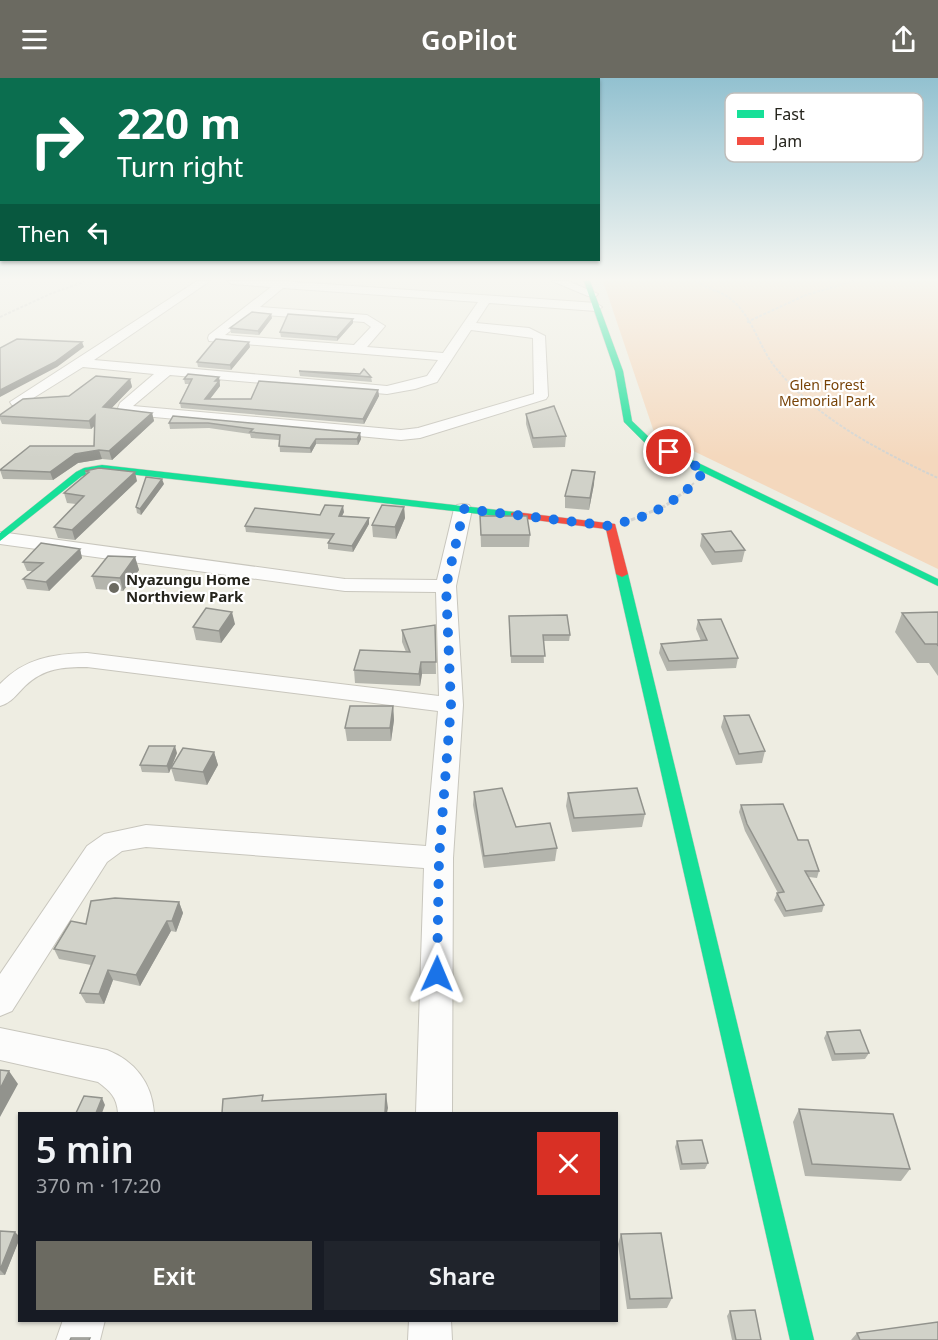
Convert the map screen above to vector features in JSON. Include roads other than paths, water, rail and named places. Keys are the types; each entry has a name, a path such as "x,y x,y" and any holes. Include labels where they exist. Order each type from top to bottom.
{"street":[{"path":"8,404 81,363 116,340"},
{"path":"236,340 448,357"},
{"path":"358,350 366,340"},
{"path":"81,363 387,390 415,386 432,380 460,340"},
{"path":"166,371 127,403 125,408 133,411 401,435 420,433 542,396 539,340"},
{"path":"607,340 623,386 628,422 650,443 938,583"},
{"path":"260,379 297,345"},
{"path":"0,538 80,474 93,468 610,526 802,1340"},
{"path":"434,1112 439,858 451,705 446,586 464,509"},
{"path":"0,538 345,585 446,586"},
{"path":"0,698 24,673 44,663 87,660 451,705"},
{"path":"0,1001 97,854 122,840 146,836 439,858"},
{"path":"0,1044 107,1067 124,1080 135,1099 136,1112"},
{"path":"78,1340 83,1322"},
{"path":"430,1322 430,1340"}],"place":[{"name":"Nyazungu Home Northview Park","path":"114,588"}],"park label":[{"name":"Glen Forest Memorial Park","path":"827,392"}]}
